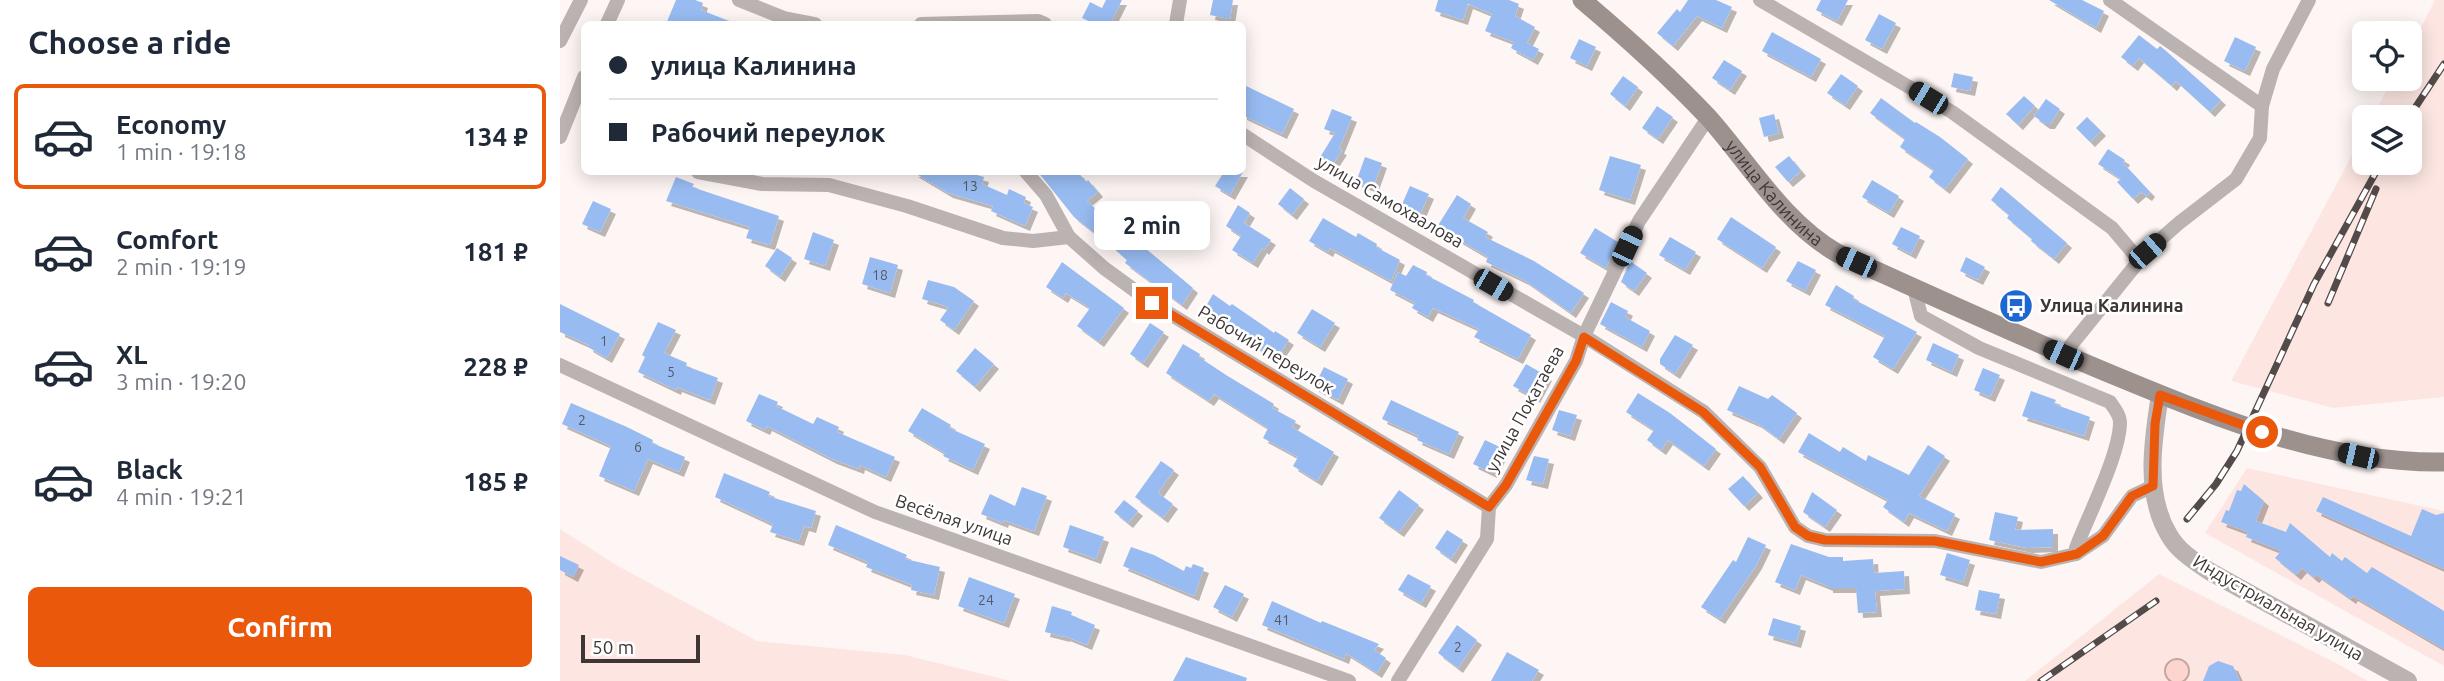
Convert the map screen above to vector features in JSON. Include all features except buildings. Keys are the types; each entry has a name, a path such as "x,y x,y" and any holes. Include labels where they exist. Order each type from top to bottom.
{"main road":[{"name":"улица Калинина","path":"1582,0 1640,48 1708,118 1797,222 1817,241 1837,253 2063,355 2250,428 2294,442 2358,456 2423,463 2444,462"}],"street":[{"path":"560,41 581,0"},
{"path":"608,21 618,0"},
{"path":"739,0 784,18 800,21"},
{"path":"1176,21 1180,0"},
{"path":"1760,0 1952,112 2112,228 2140,261"},
{"path":"2110,0 2262,106"},
{"path":"2063,355 2147,251 2236,179 2260,138 2262,106 2273,69 2309,0"},
{"path":"560,137 581,85"},
{"path":"569,116 581,122"},
{"name":"улица Покатаева","path":"1398,681 1486,539 1489,507 1506,485 1576,361 1584,337 1639,220 1708,118"},
{"name":"улица Самохвалова","path":"1246,137 1314,181 1584,337 1703,412 1760,467 1795,527 1808,536 1825,540 1935,541 2041,562 2077,554 2103,536 2132,496 2153,486"},
{"path":"714,175 762,184 829,185 907,206 1003,238 1033,241 1069,237"},
{"name":"Рабочий переулок","path":"1029,175 1046,195 1069,237 1104,268 1152,303 1489,507"},
{"path":"1914,288 1921,316 1979,348 2110,402 2120,420 2116,448 2076,548 2077,554"},
{"name":"Весёлая улица","path":"560,365 874,512 1349,681"},
{"name":"Индустриальная улица","path":"2160,395 2155,424 2153,486 2160,516 2169,536 2187,557 2408,681"}],"shaded area":[{"path":"2435,0 2444,0 2444,397 2333,408 2231,381 2352,155 2352,175 2422,175 2422,105 2379,105 2386,91 2422,91 2422,25"},
{"path":"2247,468 2444,511 2444,666 2205,533"},
{"path":"560,529 618,566 757,641 905,655 1011,681 560,681"},
{"path":"2159,574 2336,663 2368,681 2025,681"},
{"path":"2182,660 2188,666 2186,680 2168,680 2165,671 2168,662"}],"railway":[{"path":"2417,105 2444,64"},
{"path":"2187,519 2216,484 2237,451 2314,284 2374,175"},
{"path":"2328,303 2376,189"},
{"path":"2041,681 2156,601"}],"place":[{"name":"Улица Калинина","path":"2016,306"}],"route":[{"path":"1152,303 1489,507 1506,485 1576,361 1584,337 1703,412 1760,467 1795,527 1808,536 1825,540 1935,541 2041,562 2077,554 2103,536 2132,496 2153,486 2155,424 2160,395 2262,432"}]}
